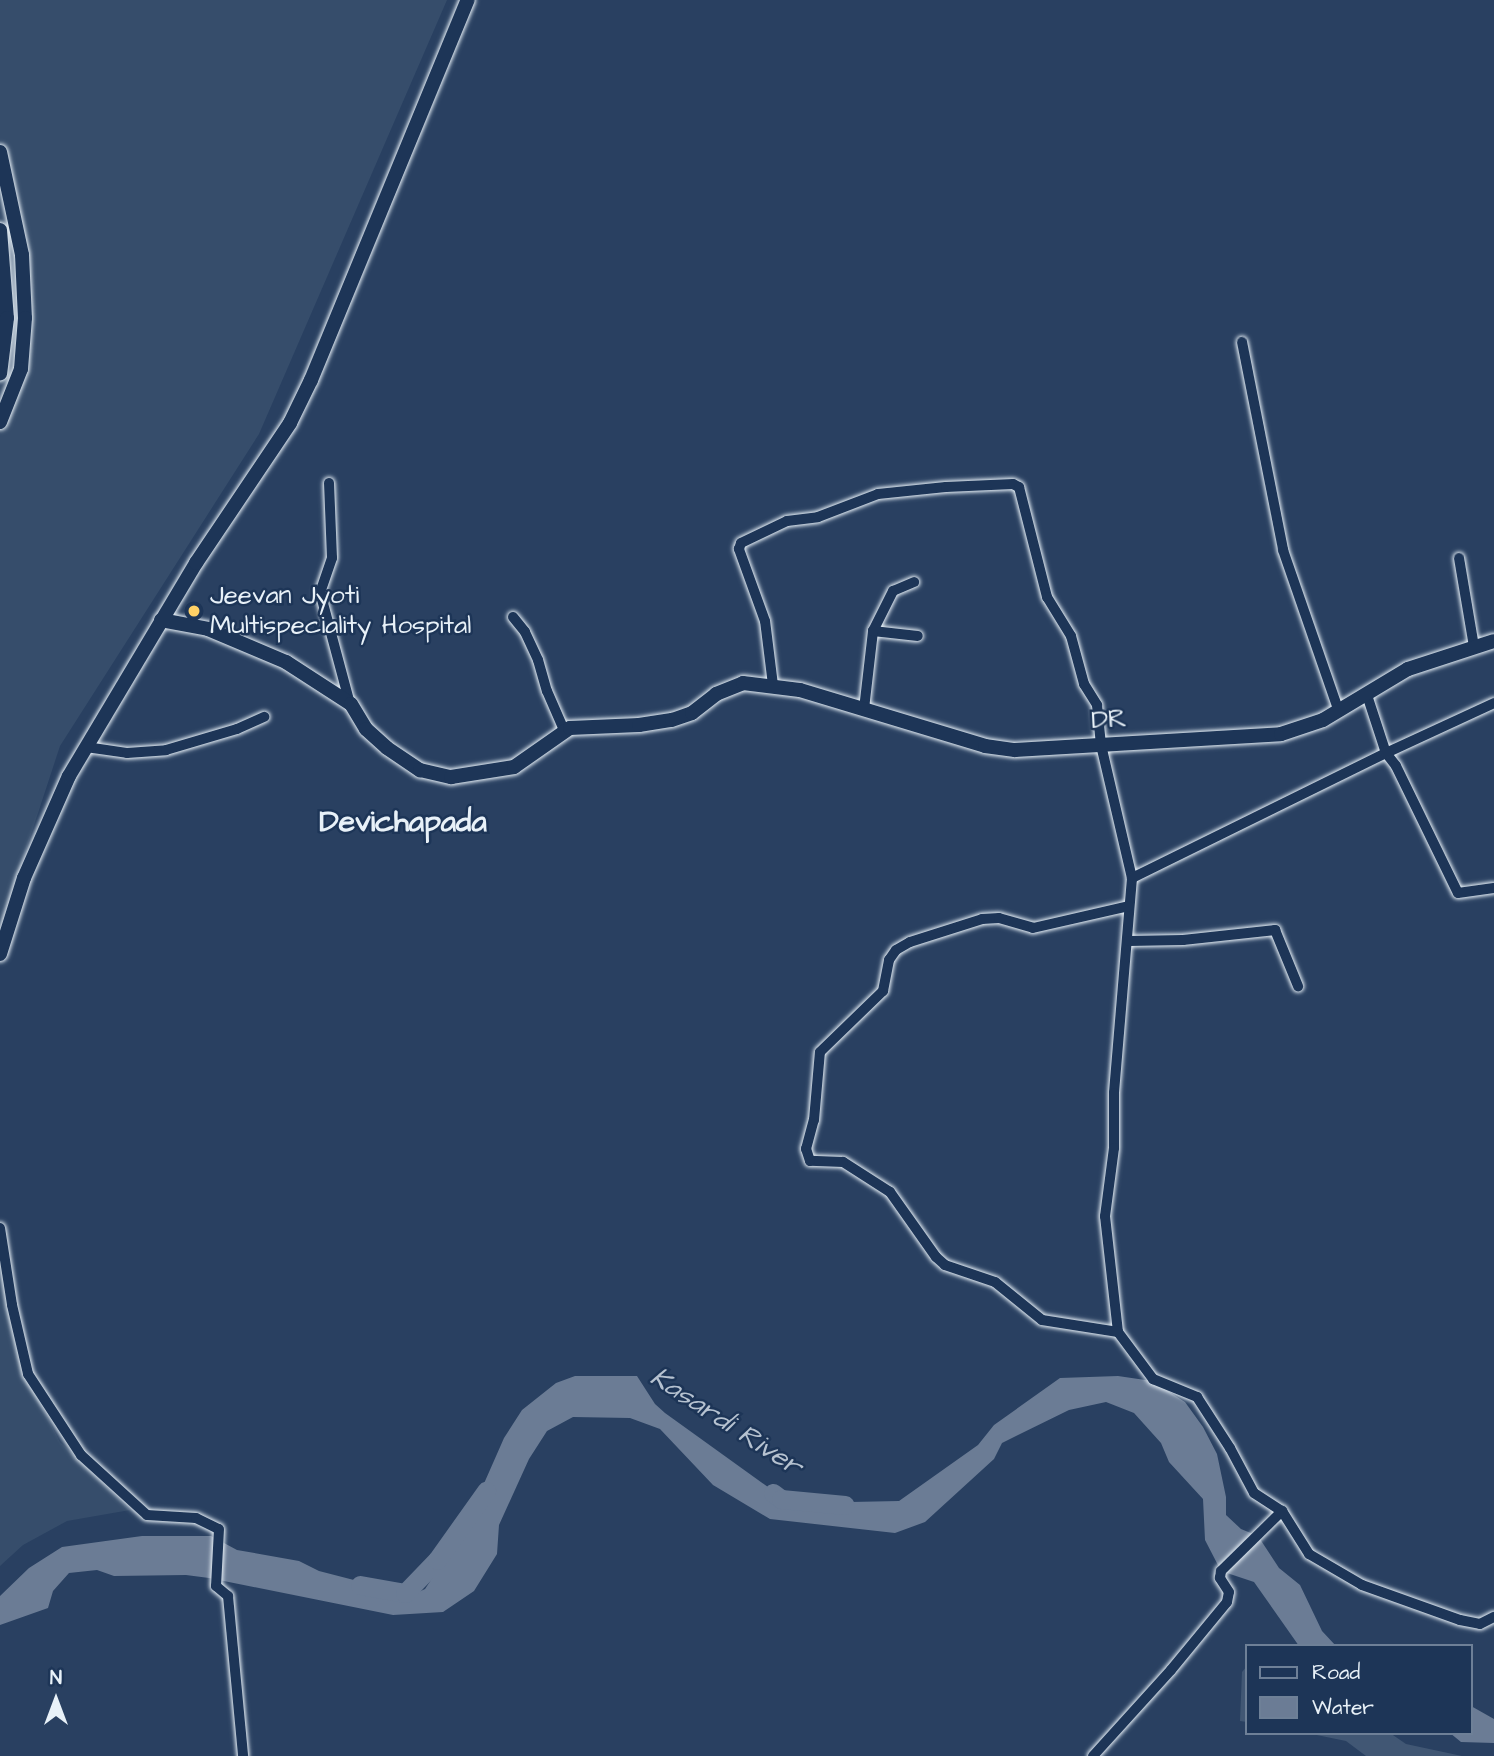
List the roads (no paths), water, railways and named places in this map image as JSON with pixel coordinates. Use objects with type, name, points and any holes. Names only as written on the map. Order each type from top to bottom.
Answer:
[{"type":"main road","points":[[0,954],[24,878],[69,776],[195,562],[290,423],[311,380],[468,0]]},
{"type":"main road","points":[[0,152],[22,255],[25,318],[21,369],[0,422]]},
{"type":"main road","points":[[0,230],[7,318],[0,374]]},
{"type":"main road","points":[[161,620],[208,629],[286,662],[351,704],[366,729],[387,748],[420,770],[451,777],[514,767],[564,730]]},
{"type":"main road","name":"DR","points":[[564,730],[672,720],[692,713],[716,694],[743,683],[774,685],[985,746],[1015,750],[1281,734],[1339,712],[1408,669],[1494,641]]},
{"type":"street","points":[[1242,342],[1283,550],[1339,712]]},
{"type":"street","points":[[329,483],[331,558],[320,592],[351,704]]},
{"type":"street","points":[[774,685],[765,621],[739,549],[741,544],[787,521],[818,517],[873,495],[946,487],[1013,484],[1023,493],[1047,597],[1071,636],[1078,653],[1082,679],[1096,701],[1101,745],[1132,878],[1129,941],[1116,1052],[1114,1148],[1105,1216],[1118,1332],[1153,1379],[1197,1397],[1230,1447],[1254,1493],[1282,1511],[1309,1554],[1362,1585],[1460,1620],[1480,1624],[1494,1617]]},
{"type":"street","points":[[1459,558],[1474,647]]},
{"type":"street","points":[[864,709],[873,631],[893,591],[914,582]]},
{"type":"street","points":[[513,617],[525,632],[538,660],[547,691],[564,730]]},
{"type":"street","points":[[873,631],[918,636]]},
{"type":"street","points":[[1367,695],[1386,752],[1396,766],[1458,893],[1494,888]]},
{"type":"street","points":[[1132,878],[1386,752],[1494,704]]},
{"type":"street","points":[[86,747],[127,753],[166,750],[237,729],[264,716]]},
{"type":"street","points":[[1118,1332],[1042,1320],[995,1282],[945,1265],[936,1258],[890,1192],[843,1162],[810,1161],[806,1149],[814,1120],[820,1052],[883,991],[889,960],[896,950],[910,942],[982,919],[999,918],[1033,928],[1129,906]]},
{"type":"street","points":[[1129,941],[1183,940],[1275,930],[1298,986]]},
{"type":"street","points":[[0,1228],[12,1305],[28,1374],[81,1455],[146,1516],[195,1518],[219,1529],[216,1586],[228,1596],[243,1756]]},
{"type":"street","points":[[1093,1756],[1171,1670],[1227,1602],[1229,1592],[1219,1576],[1221,1572],[1282,1511]]},
{"type":"water","points":[[575,1376],[637,1376],[655,1404],[665,1413],[768,1487],[802,1503],[899,1501],[978,1445],[994,1425],[1060,1378],[1118,1376],[1152,1381],[1185,1402],[1203,1427],[1217,1454],[1226,1497],[1226,1515],[1241,1529],[1258,1536],[1279,1568],[1300,1585],[1322,1631],[1334,1644],[1298,1644],[1254,1582],[1221,1571],[1205,1540],[1203,1499],[1169,1462],[1161,1443],[1134,1413],[1106,1402],[1069,1410],[1002,1443],[994,1459],[925,1522],[895,1533],[770,1519],[713,1485],[660,1429],[630,1418],[573,1417],[547,1431],[529,1459],[499,1525],[497,1554],[474,1591],[443,1612],[393,1615],[209,1578],[186,1575],[114,1576],[97,1570],[69,1573],[53,1591],[48,1608],[0,1625],[0,1596],[29,1568],[62,1547],[142,1536],[211,1536],[237,1550],[299,1561],[319,1571],[381,1587],[406,1598],[425,1589],[439,1568],[471,1513],[504,1438],[522,1410],[556,1383]]},
{"type":"water","points":[[1473,1707],[1494,1719],[1494,1743],[1461,1742],[1452,1735],[1473,1735]]},
{"type":"waterway","name":"Kasardi River","points":[[360,1585],[405,1593],[437,1560],[486,1491]]},
{"type":"waterway","name":"Kasardi River","points":[[773,1493],[781,1499],[845,1505]]},
{"type":"place","name":"Jeevan Jyoti Multispeciality Hospital","points":[[194,611]]},
{"type":"district","name":"Devichapada","points":[[403,822]]}]
